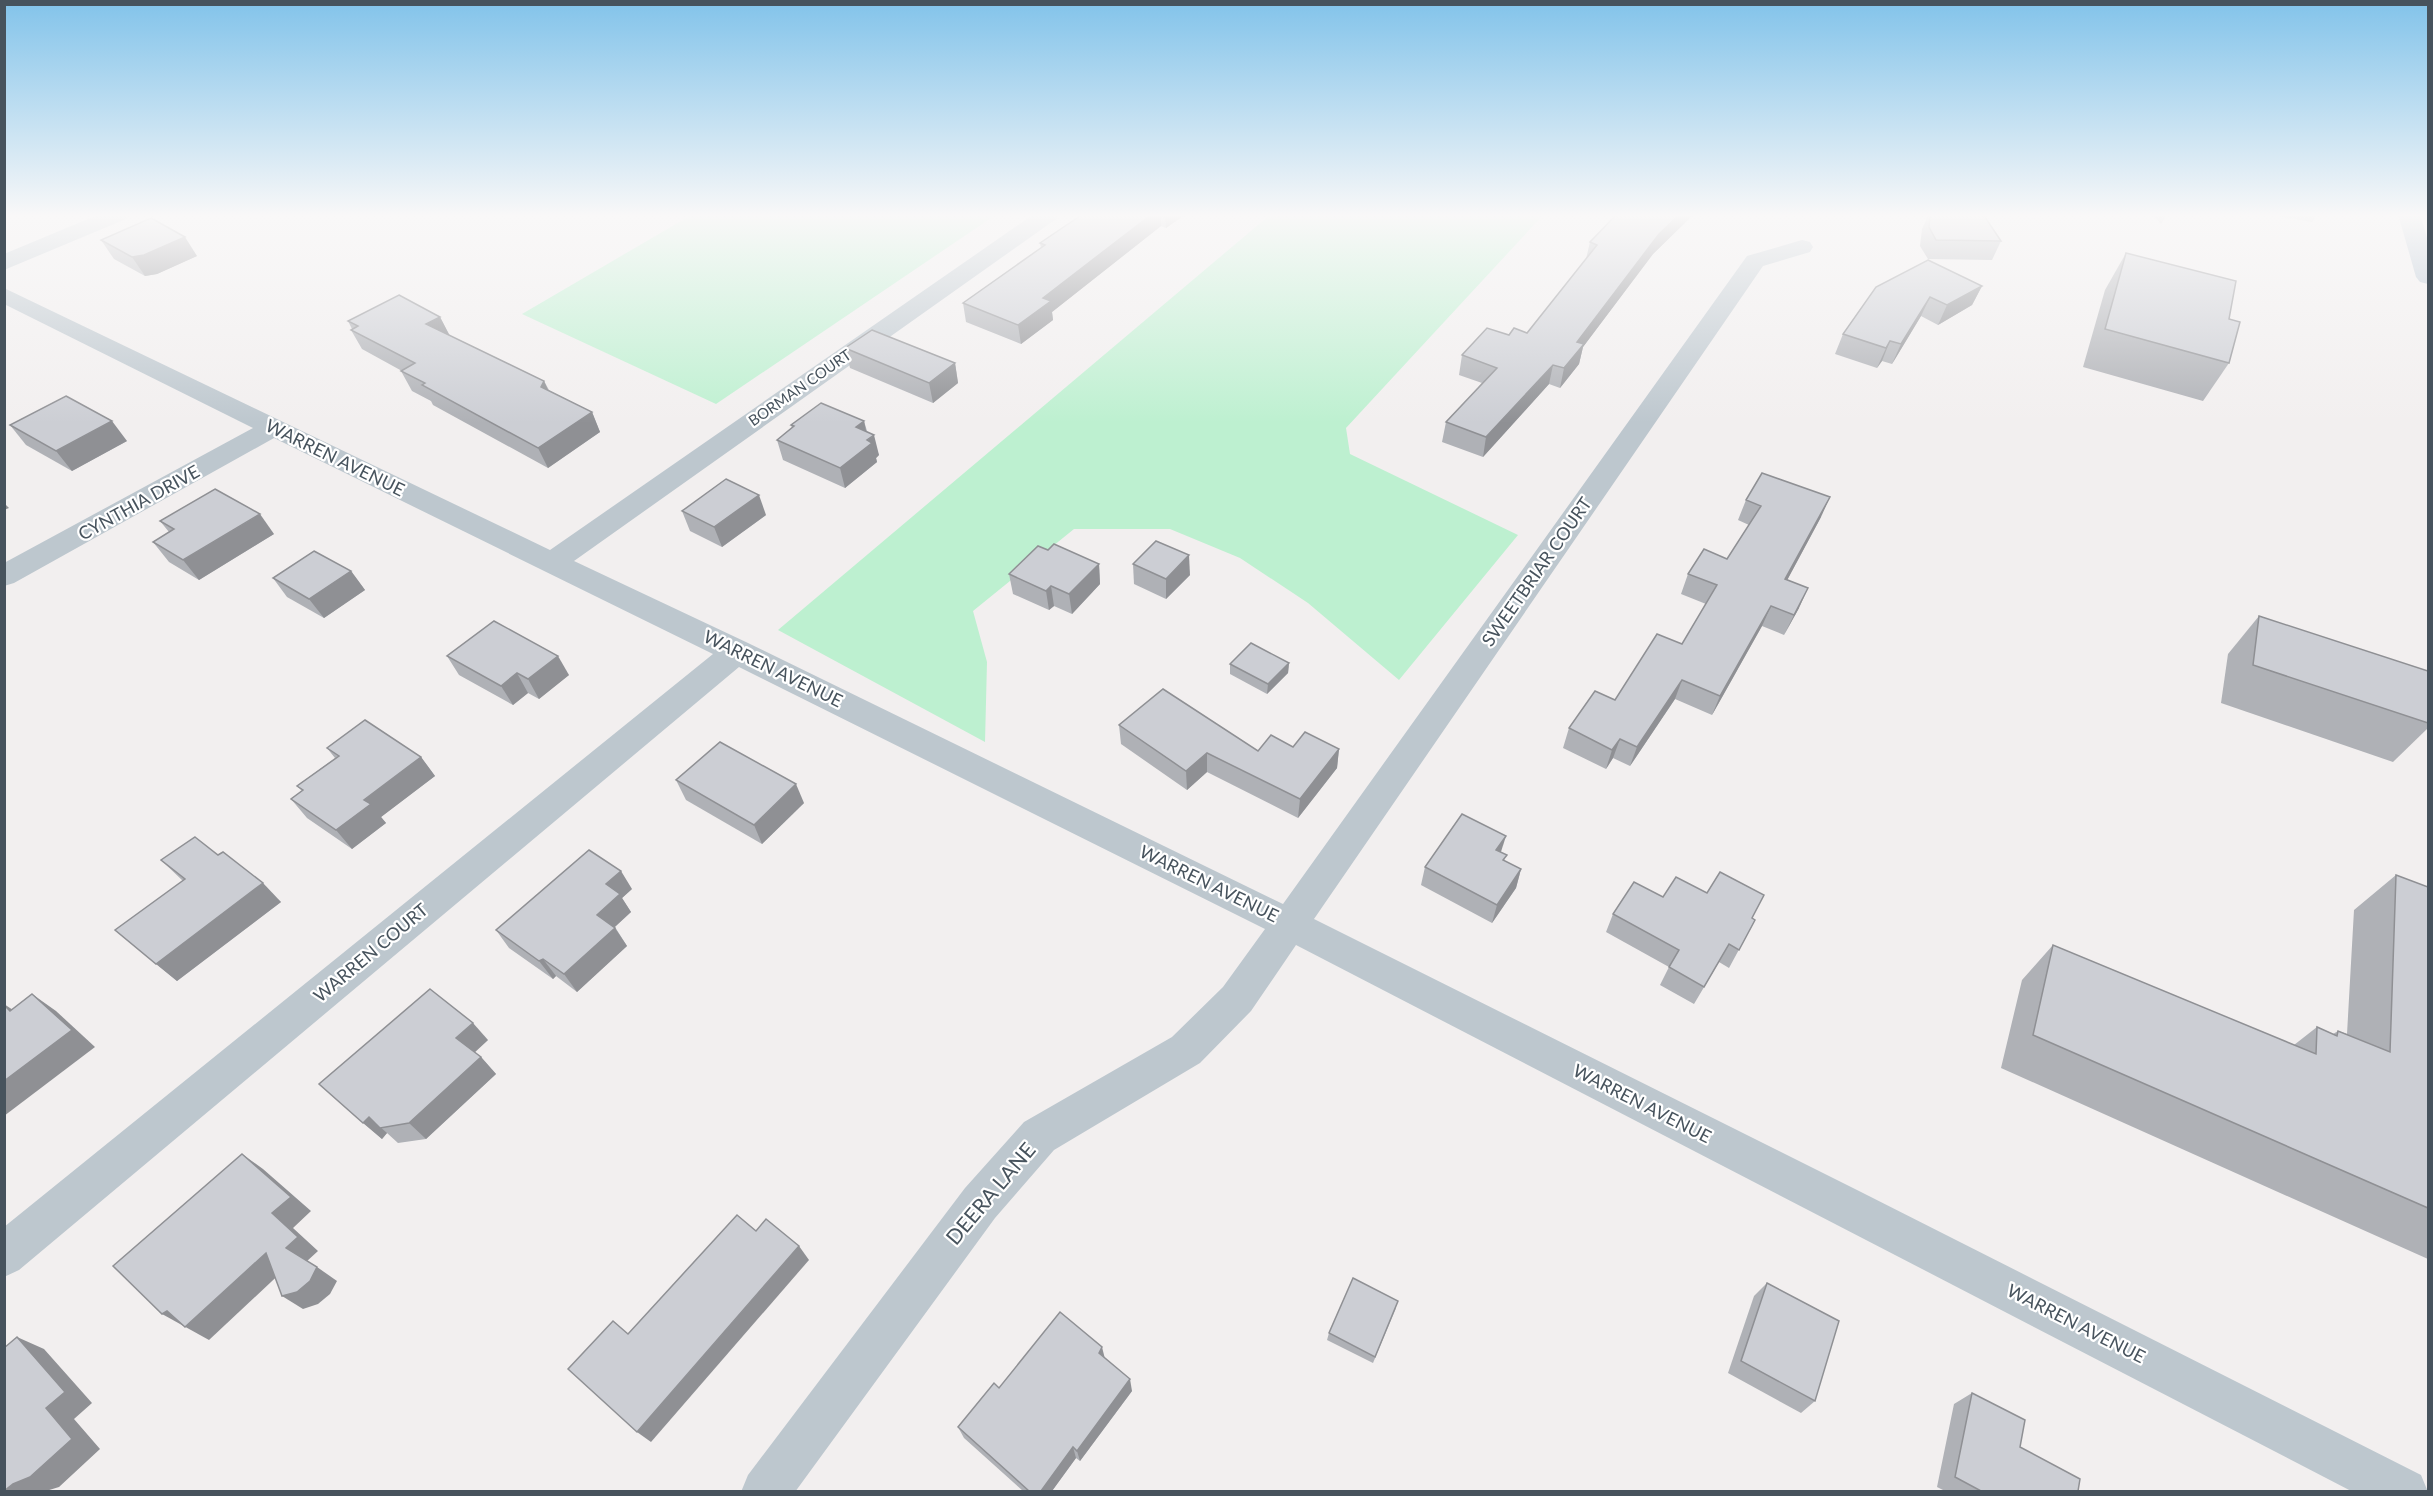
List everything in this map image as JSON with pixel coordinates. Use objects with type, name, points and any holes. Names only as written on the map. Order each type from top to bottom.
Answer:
[{"type":"street","name":"BORMAN COURT","points":[[551,563],[949,284]]},
{"type":"street","name":"SWEETBRIAR COURT","points":[[1290,924],[1739,284]]},
{"type":"street","name":"WARREN AVENUE","points":[[4,295],[273,429],[737,651],[1290,924],[2404,1491]]},
{"type":"street","name":"CYNTHIA DRIVE","points":[[4,576],[273,429]]},
{"type":"street","name":"WARREN COURT","points":[[4,1255],[737,651]]},
{"type":"street","name":"DEERA LANE","points":[[765,1491],[980,1203],[1039,1137],[1186,1050],[1237,999],[1290,924]]},
{"type":"green space","points":[[574,284],[894,284],[716,404],[522,314]]},
{"type":"green space","points":[[1188,284],[1479,284],[1346,428],[1350,454],[1518,535],[1399,680],[1308,603],[1240,558],[1170,529],[1074,529],[973,611],[987,662],[985,742],[778,630]]},
{"type":"building","points":[[990,284],[1061,284],[1043,298],[1051,301],[1018,325],[963,303]]},
{"type":"building","points":[[1566,284],[1621,284],[1577,342],[1584,344],[1564,368],[1553,365],[1486,437],[1446,422],[1497,368],[1462,355],[1487,328],[1509,335],[1514,328],[1527,333]]},
{"type":"building","points":[[1882,284],[1977,284],[1982,286],[1947,305],[1930,297],[1901,344],[1890,341],[1886,348],[1843,334],[1876,287]]},
{"type":"building","points":[[2117,284],[2235,284],[2229,319],[2240,322],[2229,363],[2105,329]]},
{"type":"building","points":[[399,295],[440,317],[426,324],[544,381],[541,387],[592,412],[538,448],[422,385],[425,383],[401,371],[415,363],[351,330],[358,326],[348,321]]},
{"type":"building","points":[[872,330],[955,363],[929,383],[845,348]]},
{"type":"building","points":[[66,396],[112,421],[56,451],[10,425]]},
{"type":"building","points":[[821,403],[864,421],[856,427],[874,435],[867,440],[872,443],[840,468],[777,440],[794,426],[791,425]]},
{"type":"building","points":[[1762,473],[1830,497],[1785,579],[1808,588],[1794,615],[1771,606],[1720,696],[1682,680],[1637,747],[1620,739],[1612,750],[1569,728],[1595,691],[1615,700],[1657,634],[1682,644],[1717,585],[1688,574],[1704,549],[1727,559],[1761,506],[1746,500]]},
{"type":"building","points":[[726,479],[759,495],[714,527],[682,511]]},
{"type":"building","points":[[215,489],[260,514],[183,560],[153,542],[174,529],[160,521]]},
{"type":"building","points":[[1156,541],[1189,555],[1166,579],[1133,564]]},
{"type":"building","points":[[1054,544],[1099,564],[1069,594],[1051,586],[1046,591],[1009,574],[1038,546],[1048,550]]},
{"type":"building","points":[[314,551],[351,571],[309,599],[273,578]]},
{"type":"building","points":[[2259,616],[2428,671],[2428,723],[2253,665]]},
{"type":"building","points":[[494,621],[558,656],[528,679],[517,673],[501,686],[447,656]]},
{"type":"building","points":[[1251,643],[1289,663],[1268,684],[1230,664]]},
{"type":"building","points":[[1163,689],[1258,751],[1271,735],[1293,747],[1305,732],[1339,749],[1300,799],[1207,753],[1186,771],[1119,725]]},
{"type":"building","points":[[365,720],[421,757],[364,800],[371,804],[336,830],[291,799],[303,790],[297,786],[339,756],[327,748]]},
{"type":"building","points":[[720,742],[796,784],[754,825],[676,780]]},
{"type":"building","points":[[1462,814],[1506,836],[1496,850],[1507,855],[1503,860],[1521,869],[1497,905],[1425,867]]},
{"type":"building","points":[[195,837],[218,855],[223,852],[263,883],[156,964],[115,930],[185,879],[161,860]]},
{"type":"building","points":[[589,850],[621,871],[606,884],[620,894],[597,915],[615,928],[564,974],[543,959],[539,961],[496,930]]},
{"type":"building","points":[[1720,872],[1764,895],[1752,918],[1755,920],[1739,950],[1729,944],[1704,987],[1669,967],[1679,950],[1613,914],[1634,882],[1663,897],[1676,877],[1707,893]]},
{"type":"building","points":[[2396,875],[2428,887],[2428,1208],[2033,1035],[2053,945],[2316,1054],[2317,1027],[2337,1036],[2338,1031],[2390,1052]]},
{"type":"building","points":[[430,989],[473,1023],[456,1038],[481,1057],[409,1123],[380,1128],[369,1117],[363,1123],[319,1084]]},
{"type":"building","points":[[32,994],[72,1030],[4,1081],[4,1005],[10,1011]]},
{"type":"building","points":[[242,1154],[291,1197],[272,1213],[298,1237],[286,1248],[317,1267],[310,1281],[297,1292],[282,1296],[266,1253],[185,1327],[167,1311],[162,1314],[113,1266]]},
{"type":"building","points":[[737,1215],[756,1231],[766,1219],[799,1246],[637,1432],[568,1369],[613,1321],[628,1334]]},
{"type":"building","points":[[1353,1278],[1398,1301],[1375,1357],[1329,1333]]},
{"type":"building","points":[[1767,1283],[1839,1321],[1815,1401],[1741,1361]]},
{"type":"building","points":[[1060,1312],[1102,1347],[1099,1353],[1130,1379],[1077,1451],[1073,1447],[1041,1491],[1029,1491],[958,1427],[994,1383],[999,1388]]},
{"type":"building","points":[[17,1337],[65,1392],[46,1408],[72,1439],[30,1477],[13,1484],[4,1491],[4,1348]]},
{"type":"building","points":[[1972,1393],[2025,1420],[2020,1447],[2080,1479],[2078,1491],[1981,1491],[1955,1477]]}]
